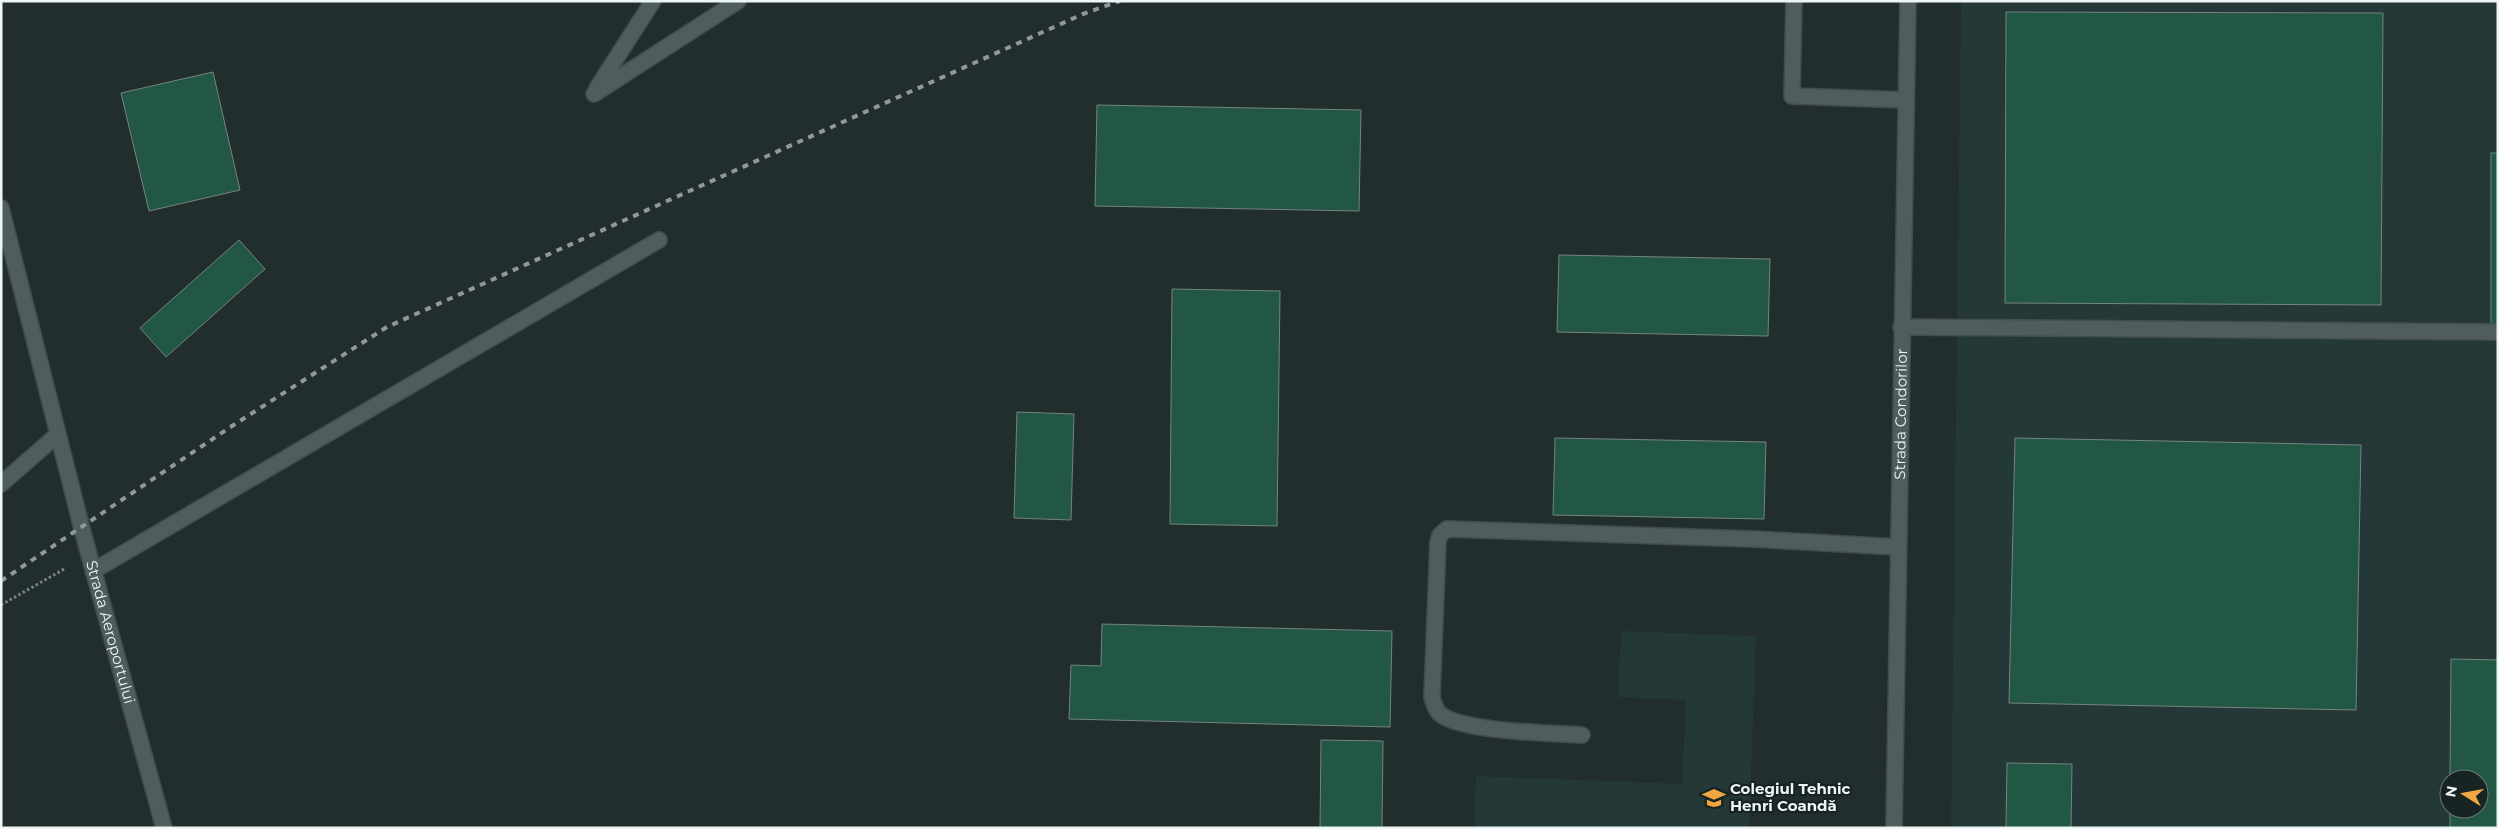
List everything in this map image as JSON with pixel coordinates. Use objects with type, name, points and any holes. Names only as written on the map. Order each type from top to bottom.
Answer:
[{"type":"street","points":[[653,1],[594,94],[738,1]]},
{"type":"street","points":[[1794,1],[1792,96],[1906,100]]},
{"type":"street","name":"Strada Condorilor","points":[[1894,828],[1908,1]]},
{"type":"street","name":"Strada Aeroportului","points":[[1,208],[57,435],[164,828]]},
{"type":"street","points":[[93,571],[659,240]]},
{"type":"street","points":[[1901,326],[2498,332]]},
{"type":"street","points":[[1,484],[57,435]]},
{"type":"street","points":[[1582,735],[1475,726],[1454,721],[1440,714],[1435,708],[1432,697],[1435,570],[1440,535],[1447,529],[1753,539],[1898,547]]},
{"type":"path","points":[[1,605],[89,555]]},
{"type":"shaded area","points":[[1961,1],[2498,1],[2498,828],[1951,828]]},
{"type":"shaded area","points":[[1621,631],[1756,636],[1749,828],[1474,828],[1476,776],[1682,784],[1686,700],[1618,697]]},
{"type":"building","points":[[2006,12],[2383,13],[2381,305],[2005,303]]},
{"type":"building","points":[[213,72],[240,190],[149,211],[121,93]]},
{"type":"building","points":[[1097,105],[1361,110],[1359,211],[1095,206]]},
{"type":"building","points":[[2491,153],[2498,153],[2498,324],[2491,324]]},
{"type":"building","points":[[239,240],[265,269],[166,357],[140,328]]},
{"type":"building","points":[[1559,255],[1770,259],[1768,336],[1557,332]]},
{"type":"building","points":[[1172,289],[1280,291],[1277,526],[1170,524]]},
{"type":"building","points":[[1017,412],[1074,414],[1071,520],[1014,518]]},
{"type":"building","points":[[1555,438],[1766,442],[1764,519],[1553,515]]},
{"type":"building","points":[[2015,438],[2361,445],[2356,710],[2009,703]]},
{"type":"building","points":[[1102,624],[1392,631],[1390,727],[1069,719],[1071,665],[1101,666]]},
{"type":"building","points":[[2451,659],[2498,660],[2498,828],[2450,828],[2450,819],[2489,819],[2489,769],[2450,769]]},
{"type":"building","points":[[1321,740],[1383,741],[1382,828],[1320,828]]},
{"type":"building","points":[[2007,763],[2072,764],[2071,828],[2006,828]]},
{"type":"railway","points":[[1,581],[232,426],[387,327],[1083,14],[1120,1]]},
{"type":"place","name":"Colegiul Tehnic Henri Coandă","points":[[1714,798]]}]
